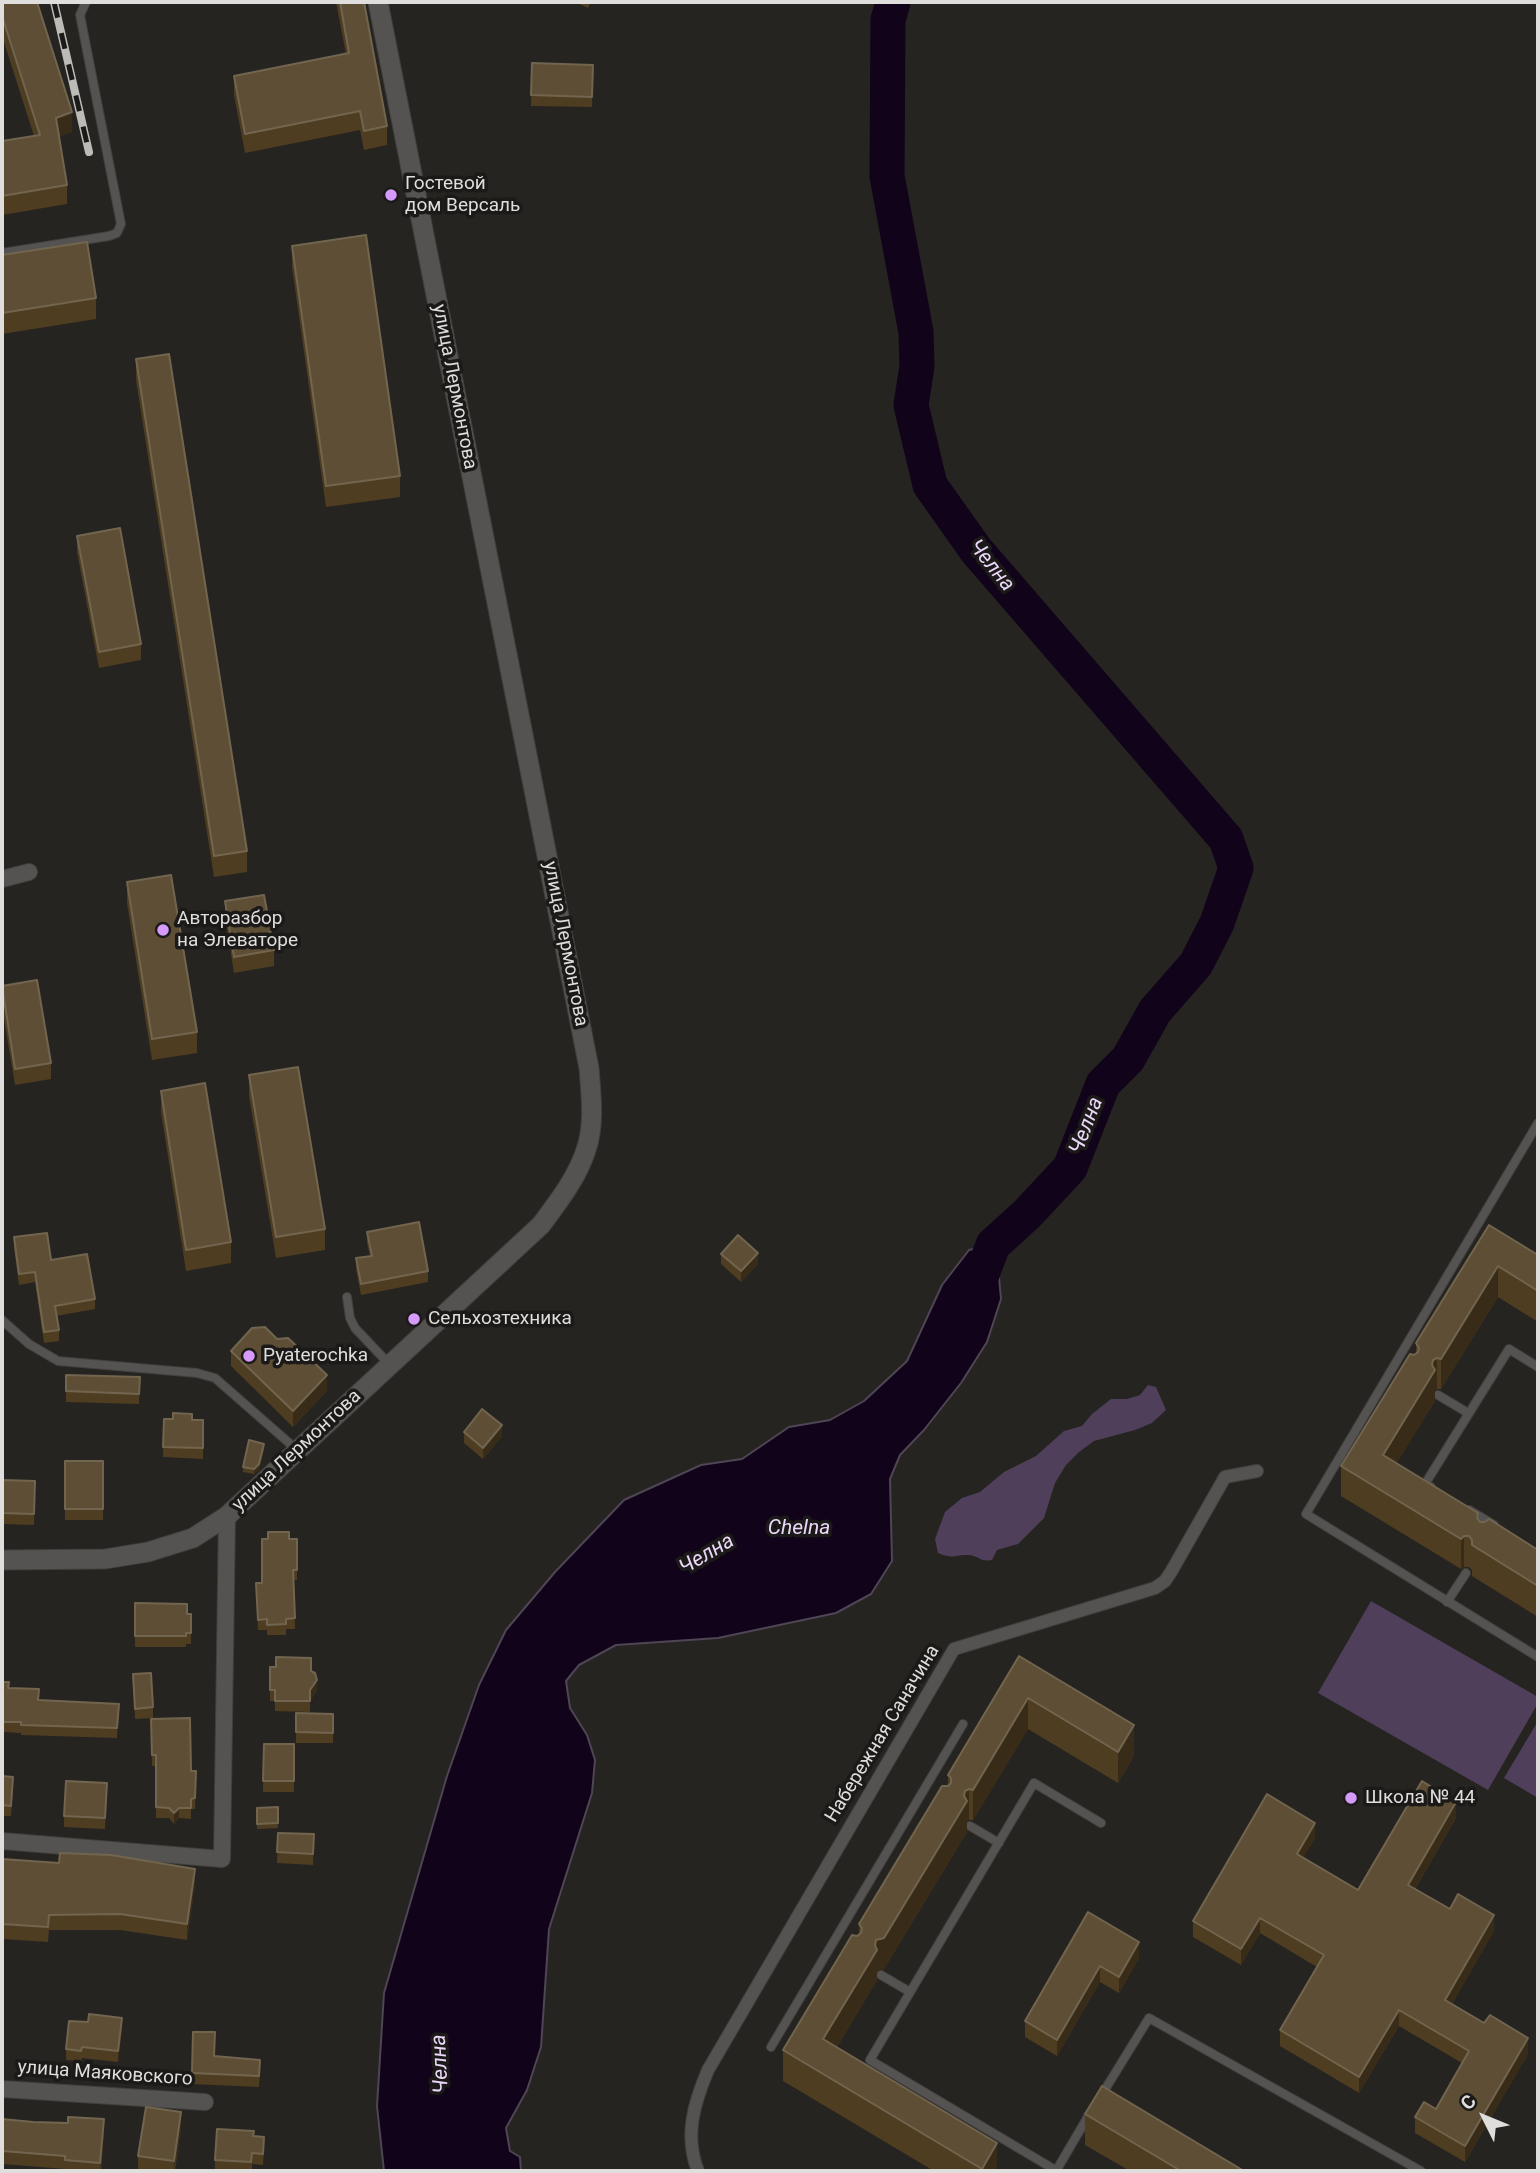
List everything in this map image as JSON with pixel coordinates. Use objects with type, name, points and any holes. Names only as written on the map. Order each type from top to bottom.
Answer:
[{"type":"street","name":"улица Лермонтова","points":[[2,1560],[105,1559],[148,1552],[193,1538],[227,1516],[541,1225],[569,1186],[587,1149],[592,1114],[589,1068],[378,2]]},
{"type":"street","points":[[2,879],[29,872]]},
{"type":"street","name":"Набережная Саначина","points":[[698,2171],[691,2132],[695,2101],[708,2070],[954,1649],[1155,1588],[1165,1581],[1171,1572],[1225,1477],[1257,1471]]},
{"type":"street","points":[[2,1841],[222,1859],[227,1516]]},
{"type":"street","name":"улица Маяковского","points":[[2,2089],[205,2102]]},
{"type":"lane","points":[[2,253],[108,236],[117,233],[121,224],[80,15],[86,2]]},
{"type":"lane","points":[[1538,1123],[1306,1514],[1538,1657]]},
{"type":"lane","points":[[347,1297],[350,1318],[355,1328],[390,1365]]},
{"type":"lane","points":[[2,1320],[29,1344],[58,1361],[197,1373],[215,1378],[298,1450]]},
{"type":"lane","points":[[1435,1490],[1425,1484],[1509,1349],[1538,1367]]},
{"type":"lane","points":[[1393,1367],[1403,1373]]},
{"type":"lane","points":[[1438,1395],[1468,1413]]},
{"type":"lane","points":[[1466,1508],[1507,1533]]},
{"type":"lane","points":[[1490,1537],[1497,1527]]},
{"type":"lane","points":[[1447,1602],[1466,1573]]},
{"type":"lane","points":[[771,2046],[835,1948],[963,1724]]},
{"type":"lane","points":[[1101,1823],[1034,1783],[870,2060],[1056,2171],[1149,2018],[1420,2171]]},
{"type":"lane","points":[[920,1796],[929,1801]]},
{"type":"lane","points":[[970,1826],[999,1843]]},
{"type":"lane","points":[[881,1975],[910,1992]]},
{"type":"shaded area","points":[[1148,1385],[1156,1387],[1166,1410],[1152,1423],[1094,1441],[1079,1452],[1066,1465],[1055,1483],[1044,1518],[1018,1544],[997,1550],[992,1560],[938,1553],[935,1539],[945,1512],[962,1498],[980,1492],[1004,1472],[1036,1456],[1064,1431],[1082,1426],[1111,1399],[1127,1399],[1140,1395]]},
{"type":"shaded area","points":[[1371,1601],[1538,1697],[1538,1703],[1488,1790],[1318,1693]]},
{"type":"shaded area","points":[[1538,1721],[1538,1798],[1504,1778]]},
{"type":"water","name":"Chelna","points":[[993,1245],[1001,1299],[987,1342],[961,1383],[924,1430],[900,1455],[890,1479],[892,1561],[871,1594],[836,1613],[718,1638],[616,1645],[579,1665],[566,1681],[570,1708],[587,1735],[595,1760],[592,1793],[549,1929],[541,2047],[527,2090],[506,2128],[510,2151],[520,2157],[521,2171],[384,2171],[377,2106],[384,1993],[447,1776],[479,1685],[506,1630],[555,1572],[624,1500],[701,1465],[742,1459],[789,1427],[830,1420],[864,1401],[907,1361],[942,1285],[969,1250]]},
{"type":"building","points":[[2,2],[37,2],[72,112],[56,118],[67,185],[2,196],[2,141],[40,135],[2,16]]},
{"type":"building","points":[[340,2],[364,2],[387,126],[364,131],[360,111],[245,134],[234,76],[349,53]]},
{"type":"building","points":[[532,63],[593,65],[592,97],[531,95]]},
{"type":"building","points":[[366,235],[400,476],[326,486],[292,246]]},
{"type":"building","points":[[87,242],[96,298],[2,313],[2,255]]},
{"type":"building","points":[[169,354],[247,851],[214,856],[136,359]]},
{"type":"building","points":[[120,528],[141,644],[99,652],[77,536]]},
{"type":"building","points":[[171,875],[197,1032],[152,1039],[127,882]]},
{"type":"building","points":[[264,895],[274,950],[234,957],[225,901]]},
{"type":"building","points":[[37,980],[51,1063],[15,1069],[2,986]]},
{"type":"building","points":[[298,1067],[325,1229],[276,1237],[249,1075]]},
{"type":"building","points":[[205,1083],[231,1242],[186,1250],[161,1091]]},
{"type":"building","points":[[419,1222],[428,1271],[361,1284],[356,1258],[372,1256],[367,1232]]},
{"type":"building","points":[[1489,1225],[1538,1255],[1538,1291],[1498,1266],[1441,1359],[1433,1360],[1435,1370],[1383,1455],[1478,1513],[1480,1522],[1489,1519],[1538,1550],[1538,1586],[1472,1545],[1469,1536],[1461,1539],[1341,1466],[1410,1354],[1418,1352],[1416,1343]]},
{"type":"building","points":[[47,1233],[51,1260],[87,1254],[95,1299],[55,1306],[59,1330],[44,1332],[35,1272],[19,1274],[14,1237]]},
{"type":"building","points":[[738,1235],[758,1253],[741,1271],[721,1254]]},
{"type":"building","points":[[265,1327],[277,1339],[288,1338],[327,1375],[293,1411],[231,1351],[252,1328]]},
{"type":"building","points":[[66,1375],[140,1377],[139,1394],[66,1391]]},
{"type":"building","points":[[482,1409],[502,1425],[483,1448],[464,1432]]},
{"type":"building","points":[[173,1413],[192,1414],[192,1420],[203,1420],[203,1448],[163,1447],[164,1419],[173,1419]]},
{"type":"building","points":[[249,1440],[264,1444],[259,1464],[254,1469],[243,1467]]},
{"type":"building","points":[[65,1461],[103,1461],[103,1509],[65,1509]]},
{"type":"building","points":[[2,1480],[35,1481],[34,1514],[2,1513]]},
{"type":"building","points":[[268,1532],[289,1532],[289,1539],[297,1539],[297,1570],[293,1570],[295,1618],[286,1619],[286,1624],[267,1625],[267,1619],[258,1620],[256,1583],[262,1583],[262,1539],[268,1539]]},
{"type":"building","points":[[135,1603],[187,1604],[187,1614],[191,1614],[191,1633],[186,1633],[186,1636],[135,1636]]},
{"type":"building","points":[[1019,1656],[1134,1725],[1118,1752],[1028,1698],[973,1790],[965,1791],[967,1801],[884,1938],[876,1940],[877,1950],[823,2039],[997,2143],[982,2169],[783,2050],[852,1935],[861,1933],[859,1924],[942,1786],[951,1783],[948,1775]]},
{"type":"building","points":[[276,1657],[311,1658],[311,1671],[315,1673],[317,1680],[310,1690],[310,1701],[275,1701],[275,1690],[270,1690],[270,1667],[276,1667]]},
{"type":"building","points":[[151,1673],[153,1707],[135,1709],[133,1674]]},
{"type":"building","points":[[2,1682],[9,1682],[8,1688],[39,1689],[38,1700],[119,1704],[117,1728],[2,1722]]},
{"type":"building","points":[[296,1713],[333,1714],[333,1733],[296,1732]]},
{"type":"building","points":[[190,1718],[191,1771],[196,1771],[195,1798],[191,1799],[191,1808],[179,1808],[174,1813],[169,1808],[156,1807],[156,1755],[152,1755],[151,1719]]},
{"type":"building","points":[[264,1744],[294,1744],[294,1781],[263,1781]]},
{"type":"building","points":[[2,1776],[13,1777],[11,1806],[2,1805]]},
{"type":"building","points":[[66,1781],[107,1783],[105,1818],[64,1816]]},
{"type":"building","points":[[1422,1781],[1456,1802],[1408,1885],[1450,1909],[1458,1894],[1494,1915],[1445,2000],[1484,2023],[1490,2015],[1528,2038],[1465,2146],[1415,2117],[1424,2102],[1436,2109],[1469,2051],[1399,2010],[1359,2077],[1280,2030],[1324,1955],[1260,1918],[1241,1949],[1193,1921],[1267,1794],[1315,1823],[1297,1854],[1358,1890]]},
{"type":"building","points":[[278,1807],[278,1823],[257,1824],[257,1808]]},
{"type":"building","points":[[278,1833],[314,1834],[313,1854],[277,1852]]},
{"type":"building","points":[[60,1853],[111,1855],[195,1869],[187,1924],[120,1914],[49,1915],[48,1927],[2,1924],[2,1859],[59,1863]]},
{"type":"building","points":[[1088,1912],[1139,1942],[1119,1977],[1100,1966],[1057,2040],[1025,2021]]},
{"type":"building","points":[[89,2014],[122,2018],[118,2051],[82,2047],[81,2051],[66,2049],[69,2021],[88,2022]]},
{"type":"building","points":[[193,2032],[215,2032],[214,2056],[260,2060],[259,2076],[192,2073]]},
{"type":"building","points":[[1102,2086],[1244,2171],[1181,2171],[1085,2114]]},
{"type":"building","points":[[146,2107],[181,2112],[174,2161],[138,2156]]},
{"type":"building","points":[[68,2117],[104,2119],[100,2163],[65,2160],[65,2156],[2,2153],[2,2119],[68,2123]]},
{"type":"building","points":[[217,2129],[254,2131],[253,2136],[264,2137],[263,2154],[252,2153],[251,2162],[215,2160]]},
{"type":"waterway","name":"Челна","points":[[893,2],[888,20],[887,176],[916,332],[917,366],[911,405],[930,485],[976,550],[1226,839],[1236,868],[1217,923],[1196,964],[1155,1011],[1128,1059],[1103,1084],[1070,1168],[1027,1214],[993,1245],[977,1288]]},
{"type":"railway","points":[[54,2],[89,152]]},
{"type":"place","name":"Гостевой дом Версаль","points":[[391,195]]},
{"type":"place","name":"Авторазбор на Элеваторе","points":[[163,930]]},
{"type":"place","name":"Сельхозтехника","points":[[414,1319]]},
{"type":"place","name":"Pyaterochka","points":[[249,1356]]},
{"type":"place","name":"Школа № 44","points":[[1351,1798]]}]
